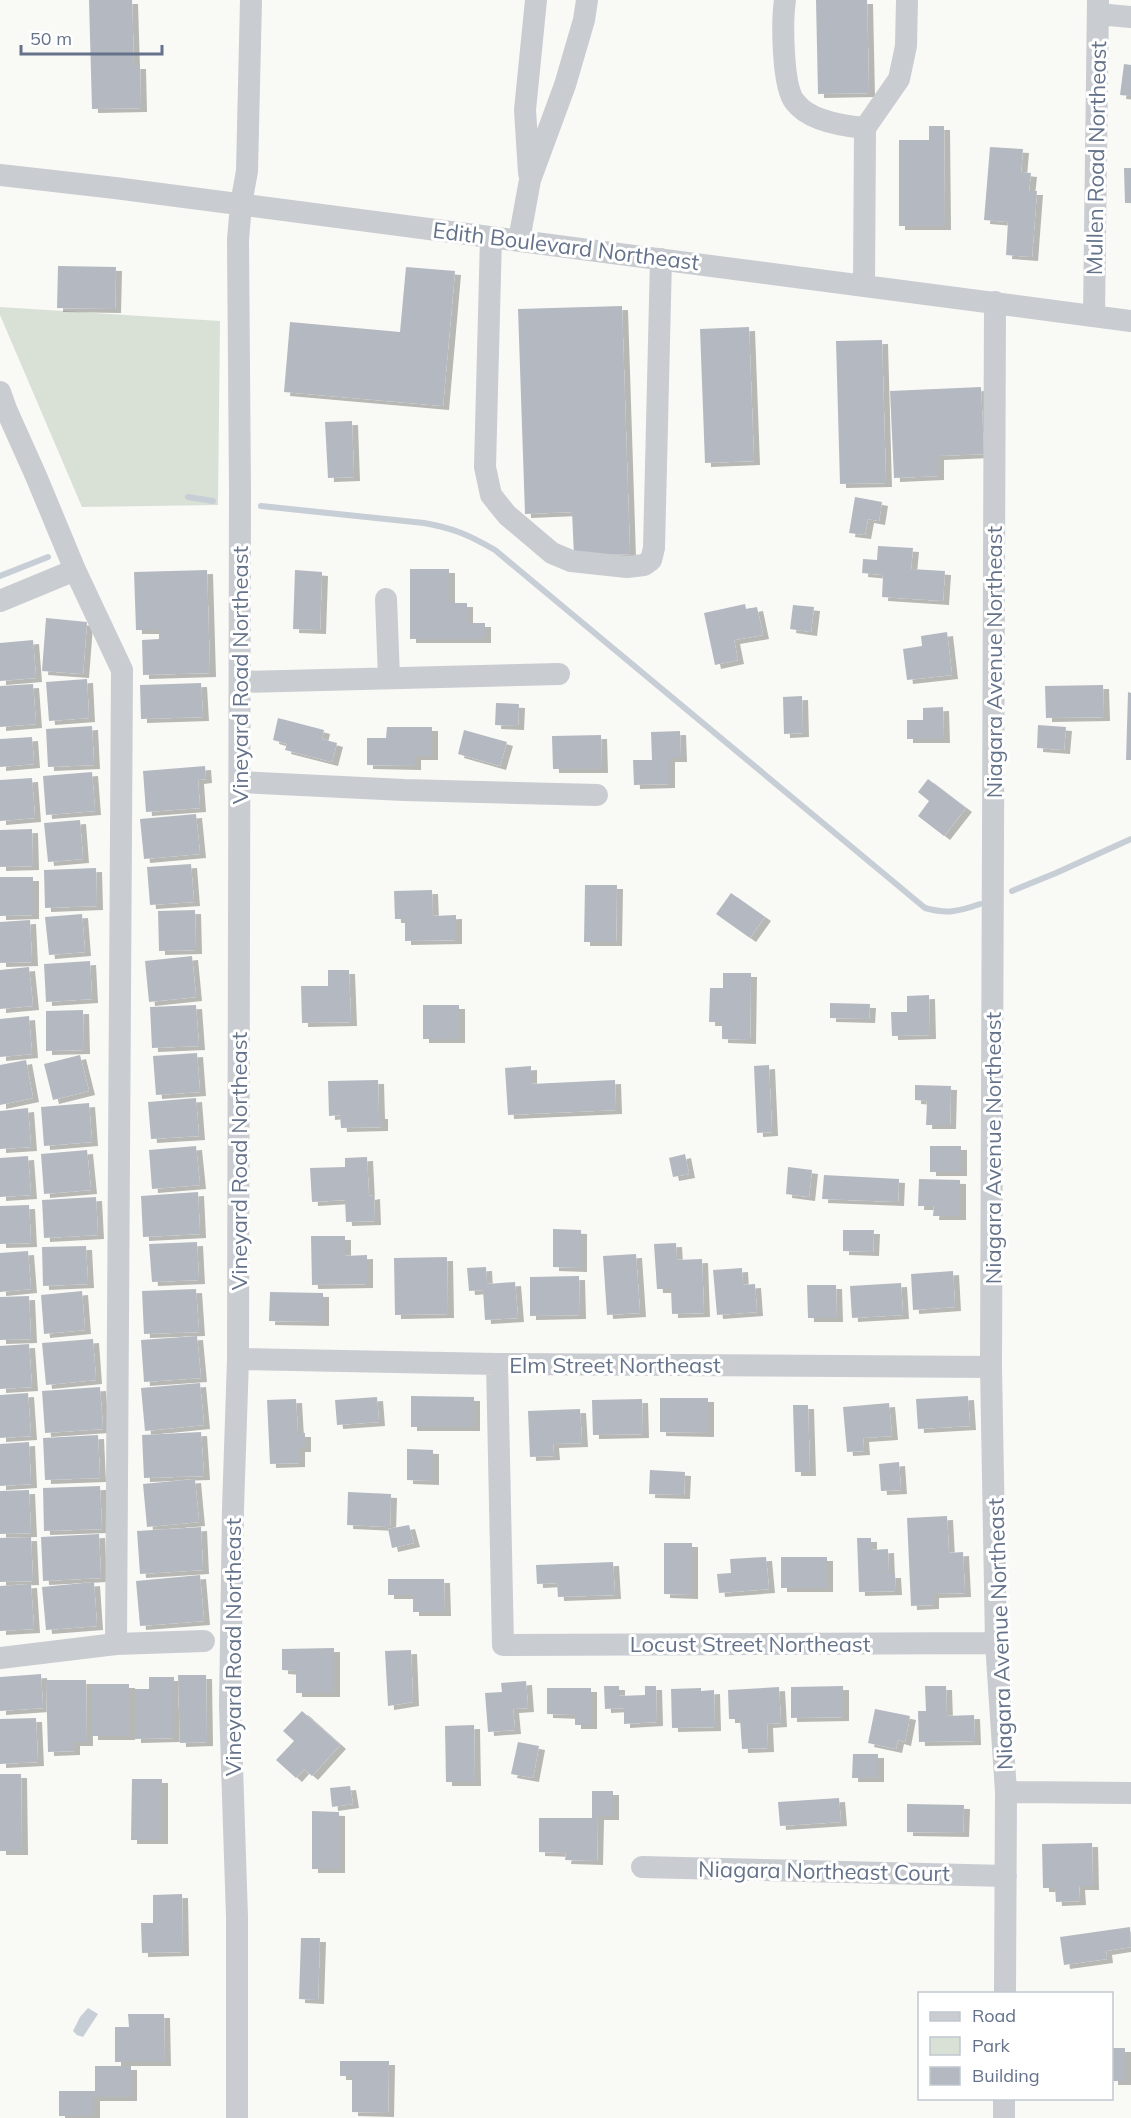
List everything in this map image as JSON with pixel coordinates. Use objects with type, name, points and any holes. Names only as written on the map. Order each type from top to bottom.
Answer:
[{"type":"street","name":"Vineyard Road Northeast","points":[[237,2118],[237,1917],[230,1706],[238,1359],[240,682],[238,240],[247,171],[251,0]]},
{"type":"street","points":[[530,180],[525,110],[536,0]]},
{"type":"street","points":[[519,240],[530,180],[565,85],[585,20],[587,0]]},
{"type":"street","points":[[785,0],[783,19],[787,77],[794,102],[810,114],[844,126],[865,128]]},
{"type":"street","points":[[864,286],[865,128],[899,79],[906,45],[907,0]]},
{"type":"street","points":[[1098,7],[1131,17]]},
{"type":"street","name":"Mullen Road Northeast","points":[[1094,316],[1098,7]]},
{"type":"street","name":"Edith Boulevard Northeast","points":[[0,175],[241,204],[1131,321]]},
{"type":"street","points":[[491,237],[485,467],[491,495],[507,515],[552,553],[571,561],[627,567],[644,565],[651,560],[654,548],[661,259]]},
{"type":"street","name":"Niagara Avenue Northeast","points":[[995,302],[992,1366],[996,1643],[1006,1792],[1005,1992]]},
{"type":"street","points":[[0,392],[75,570],[122,670],[116,1644]]},
{"type":"street","points":[[0,601],[75,570]]},
{"type":"street","points":[[386,599],[389,678]]},
{"type":"street","points":[[240,682],[559,674]]},
{"type":"street","points":[[240,782],[405,790],[597,795]]},
{"type":"street","name":"Elm Street Northeast","points":[[238,1359],[497,1364],[992,1366]]},
{"type":"street","name":"Locust Street Northeast","points":[[497,1364],[503,1645],[996,1643]]},
{"type":"street","points":[[0,1658],[116,1644],[204,1641]]},
{"type":"street","points":[[1006,1792],[1131,1793]]},
{"type":"street","name":"Niagara Northeast Court","points":[[642,1867],[1006,1876]]},
{"type":"street","points":[[1004,2100],[1004,2118]]},
{"type":"green space","points":[[0,307],[220,321],[218,505],[82,507],[0,315]]},
{"type":"shaded area","points":[[88,2008],[98,2014],[83,2037],[73,2031]]},
{"type":"building","points":[[89,0],[132,0],[134,65],[140,65],[141,108],[92,109]]},
{"type":"building","points":[[816,0],[867,0],[869,93],[818,94]]},
{"type":"building","points":[[1124,64],[1131,65],[1131,96],[1120,95]]},
{"type":"building","points":[[929,126],[944,126],[945,226],[899,226],[899,140],[929,140]]},
{"type":"building","points":[[990,147],[1023,149],[1021,172],[1031,173],[1029,191],[1037,191],[1032,257],[1006,255],[1008,222],[984,220]]},
{"type":"building","points":[[1124,168],[1131,168],[1131,203],[1125,203]]},
{"type":"building","points":[[58,266],[116,267],[115,309],[57,308]]},
{"type":"building","points":[[406,267],[455,271],[443,406],[284,392],[290,322],[400,332]]},
{"type":"building","points":[[622,306],[630,554],[574,556],[572,512],[525,514],[518,309]]},
{"type":"building","points":[[749,327],[754,461],[705,463],[700,329]]},
{"type":"building","points":[[882,340],[886,483],[840,484],[836,341]]},
{"type":"building","points":[[981,387],[984,454],[938,456],[938,476],[894,478],[890,391]]},
{"type":"building","points":[[352,421],[354,477],[328,478],[325,422]]},
{"type":"building","points":[[855,497],[882,502],[879,521],[868,519],[865,535],[849,533]]},
{"type":"building","points":[[878,546],[913,548],[911,569],[945,571],[943,601],[882,597],[883,575],[862,573],[863,559],[877,560]]},
{"type":"building","points":[[410,569],[449,569],[449,603],[467,603],[467,623],[485,623],[485,639],[410,639]]},
{"type":"building","points":[[207,570],[210,673],[143,675],[142,640],[159,639],[159,630],[136,630],[134,572]]},
{"type":"building","points":[[295,570],[322,572],[320,630],[293,629]]},
{"type":"building","points":[[745,604],[746,609],[757,607],[763,635],[734,640],[738,660],[715,665],[704,613]]},
{"type":"building","points":[[793,605],[814,607],[811,632],[790,629]]},
{"type":"building","points":[[46,618],[87,622],[83,674],[42,671]]},
{"type":"building","points":[[947,632],[952,675],[907,680],[903,649],[922,646],[921,636]]},
{"type":"building","points":[[33,640],[36,678],[0,681],[0,643]]},
{"type":"building","points":[[87,679],[89,718],[49,721],[46,682]]},
{"type":"building","points":[[201,683],[203,717],[141,719],[140,685]]},
{"type":"building","points":[[33,684],[36,724],[0,727],[0,686]]},
{"type":"building","points":[[1103,685],[1104,717],[1046,718],[1045,686]]},
{"type":"building","points":[[1128,692],[1131,693],[1131,760],[1126,760]]},
{"type":"building","points":[[802,696],[803,733],[784,734],[783,697]]},
{"type":"building","points":[[496,703],[519,704],[518,726],[495,725]]},
{"type":"building","points":[[943,707],[944,739],[907,739],[907,720],[923,720],[923,708]]},
{"type":"building","points":[[278,718],[324,730],[322,739],[337,743],[332,762],[285,750],[287,744],[273,740]]},
{"type":"building","points":[[1038,725],[1066,727],[1064,750],[1037,748]]},
{"type":"building","points":[[92,726],[94,765],[48,767],[46,729]]},
{"type":"building","points":[[387,727],[432,727],[432,756],[415,756],[415,766],[367,765],[367,738],[386,738]]},
{"type":"building","points":[[464,730],[507,742],[500,766],[458,754]]},
{"type":"building","points":[[680,731],[681,758],[669,758],[669,784],[634,785],[633,760],[652,760],[651,732]]},
{"type":"building","points":[[601,735],[602,769],[553,769],[552,736]]},
{"type":"building","points":[[32,737],[34,764],[0,767],[0,739]]},
{"type":"building","points":[[205,766],[206,779],[198,780],[200,808],[146,812],[143,771]]},
{"type":"building","points":[[92,772],[95,811],[46,815],[43,776]]},
{"type":"building","points":[[32,778],[35,818],[0,821],[0,780]]},
{"type":"building","points":[[928,779],[966,808],[944,836],[918,816],[929,801],[918,792]]},
{"type":"building","points":[[196,814],[200,854],[144,859],[140,819]]},
{"type":"building","points":[[80,820],[83,859],[48,862],[44,823]]},
{"type":"building","points":[[32,829],[33,866],[0,867],[0,830]]},
{"type":"building","points":[[191,864],[194,902],[150,905],[147,867]]},
{"type":"building","points":[[96,868],[97,906],[45,908],[44,870]]},
{"type":"building","points":[[0,877],[33,877],[33,915],[0,916]]},
{"type":"building","points":[[585,885],[617,885],[616,942],[584,942]]},
{"type":"building","points":[[432,890],[433,916],[456,915],[456,940],[405,941],[405,919],[395,919],[394,891]]},
{"type":"building","points":[[731,893],[765,917],[750,938],[716,914]]},
{"type":"building","points":[[195,910],[196,950],[159,951],[158,911]]},
{"type":"building","points":[[82,914],[85,952],[49,955],[45,917]]},
{"type":"building","points":[[30,920],[32,962],[0,963],[0,922]]},
{"type":"building","points":[[192,956],[196,997],[149,1002],[145,961]]},
{"type":"building","points":[[90,961],[92,999],[46,1002],[44,964]]},
{"type":"building","points":[[29,967],[33,1006],[0,1009],[0,970]]},
{"type":"building","points":[[328,970],[349,970],[351,1022],[302,1023],[301,986],[328,986]]},
{"type":"building","points":[[723,973],[751,973],[750,1040],[722,1039],[722,1022],[709,1022],[710,988],[723,988]]},
{"type":"building","points":[[929,995],[930,1035],[892,1036],[891,1012],[907,1012],[907,996]]},
{"type":"building","points":[[830,1003],[870,1004],[869,1019],[830,1018]]},
{"type":"building","points":[[196,1005],[199,1046],[152,1048],[150,1007]]},
{"type":"building","points":[[423,1005],[459,1005],[459,1039],[423,1039]]},
{"type":"building","points":[[83,1010],[84,1050],[46,1051],[46,1011]]},
{"type":"building","points":[[29,1016],[32,1054],[0,1057],[0,1019]]},
{"type":"building","points":[[197,1053],[200,1092],[156,1095],[153,1056]]},
{"type":"building","points":[[80,1055],[89,1091],[53,1100],[44,1064]]},
{"type":"building","points":[[26,1060],[33,1098],[0,1105],[0,1065]]},
{"type":"building","points":[[769,1065],[772,1132],[757,1133],[754,1066]]},
{"type":"building","points":[[531,1066],[531,1084],[615,1080],[616,1110],[508,1115],[505,1068]]},
{"type":"building","points":[[378,1080],[379,1115],[382,1115],[382,1127],[341,1128],[340,1115],[329,1116],[328,1081]]},
{"type":"building","points":[[915,1085],[951,1086],[950,1125],[926,1125],[927,1101],[915,1100]]},
{"type":"building","points":[[196,1098],[199,1136],[151,1139],[148,1102]]},
{"type":"building","points":[[89,1103],[92,1142],[44,1146],[41,1107]]},
{"type":"building","points":[[28,1108],[31,1147],[0,1149],[0,1111]]},
{"type":"building","points":[[196,1146],[200,1185],[152,1189],[149,1150]]},
{"type":"building","points":[[930,1146],[961,1146],[961,1172],[930,1172]]},
{"type":"building","points":[[87,1150],[91,1190],[44,1194],[41,1154]]},
{"type":"building","points":[[685,1154],[689,1174],[673,1177],[669,1158]]},
{"type":"building","points":[[28,1156],[31,1195],[0,1197],[0,1158]]},
{"type":"building","points":[[367,1157],[369,1196],[374,1195],[375,1221],[346,1222],[345,1200],[312,1202],[310,1168],[345,1167],[345,1158]]},
{"type":"building","points":[[788,1167],[812,1170],[809,1197],[786,1194]]},
{"type":"building","points":[[824,1175],[899,1179],[898,1202],[822,1199]]},
{"type":"building","points":[[919,1179],[960,1180],[960,1216],[933,1216],[934,1206],[918,1206]]},
{"type":"building","points":[[198,1192],[200,1234],[143,1237],[141,1196]]},
{"type":"building","points":[[96,1197],[98,1235],[44,1238],[42,1200]]},
{"type":"building","points":[[29,1205],[31,1243],[0,1244],[0,1206]]},
{"type":"building","points":[[553,1229],[581,1230],[581,1268],[553,1267]]},
{"type":"building","points":[[843,1230],[874,1230],[873,1252],[843,1251]]},
{"type":"building","points":[[311,1236],[345,1236],[345,1256],[367,1255],[367,1284],[312,1285]]},
{"type":"building","points":[[197,1242],[199,1280],[152,1282],[149,1244]]},
{"type":"building","points":[[676,1243],[677,1260],[702,1259],[704,1313],[672,1314],[671,1289],[657,1289],[654,1244]]},
{"type":"building","points":[[86,1246],[88,1284],[43,1286],[42,1247]]},
{"type":"building","points":[[28,1251],[31,1289],[0,1292],[0,1253]]},
{"type":"building","points":[[636,1254],[640,1313],[607,1315],[603,1256]]},
{"type":"building","points":[[447,1257],[448,1314],[395,1315],[394,1258]]},
{"type":"building","points":[[486,1267],[487,1284],[515,1282],[518,1318],[485,1320],[483,1290],[469,1291],[467,1268]]},
{"type":"building","points":[[742,1268],[743,1285],[755,1284],[757,1312],[717,1315],[713,1270]]},
{"type":"building","points":[[953,1271],[955,1307],[913,1310],[911,1274]]},
{"type":"building","points":[[579,1276],[580,1315],[530,1316],[530,1277]]},
{"type":"building","points":[[901,1283],[903,1315],[852,1318],[850,1286]]},
{"type":"building","points":[[807,1285],[836,1285],[837,1318],[808,1318]]},
{"type":"building","points":[[196,1289],[199,1332],[144,1334],[142,1291]]},
{"type":"building","points":[[82,1291],[85,1330],[44,1334],[41,1295]]},
{"type":"building","points":[[270,1292],[323,1293],[323,1322],[269,1321]]},
{"type":"building","points":[[29,1296],[31,1339],[0,1340],[0,1297]]},
{"type":"building","points":[[197,1336],[201,1378],[144,1382],[141,1340]]},
{"type":"building","points":[[93,1339],[96,1380],[46,1385],[42,1343]]},
{"type":"building","points":[[29,1344],[32,1387],[0,1389],[0,1346]]},
{"type":"building","points":[[200,1383],[204,1425],[145,1431],[141,1388]]},
{"type":"building","points":[[100,1387],[103,1429],[45,1433],[42,1391]]},
{"type":"building","points":[[28,1393],[31,1436],[0,1438],[0,1395]]},
{"type":"building","points":[[411,1396],[474,1397],[474,1427],[411,1427]]},
{"type":"building","points":[[968,1396],[970,1426],[918,1429],[916,1399]]},
{"type":"building","points":[[377,1397],[379,1422],[337,1425],[335,1400]]},
{"type":"building","points":[[660,1398],[708,1398],[708,1433],[660,1432]]},
{"type":"building","points":[[296,1399],[298,1433],[305,1433],[305,1448],[299,1448],[299,1463],[270,1464],[267,1400]]},
{"type":"building","points":[[642,1399],[643,1434],[593,1435],[592,1400]]},
{"type":"building","points":[[889,1403],[892,1436],[863,1438],[864,1451],[847,1452],[843,1407]]},
{"type":"building","points":[[793,1405],[808,1405],[810,1472],[795,1472]]},
{"type":"building","points":[[580,1409],[582,1443],[553,1444],[554,1456],[530,1457],[528,1411]]},
{"type":"building","points":[[201,1432],[204,1476],[144,1478],[142,1435]]},
{"type":"building","points":[[98,1435],[100,1478],[45,1480],[43,1438]]},
{"type":"building","points":[[29,1442],[31,1484],[0,1486],[0,1444]]},
{"type":"building","points":[[407,1449],[433,1450],[433,1481],[407,1480]]},
{"type":"building","points":[[899,1462],[901,1490],[881,1491],[879,1464]]},
{"type":"building","points":[[650,1470],[685,1472],[684,1495],[649,1494]]},
{"type":"building","points":[[195,1479],[199,1522],[147,1527],[143,1484]]},
{"type":"building","points":[[100,1486],[102,1529],[44,1531],[43,1488]]},
{"type":"building","points":[[29,1490],[31,1533],[0,1534],[0,1491]]},
{"type":"building","points":[[348,1492],[391,1494],[390,1527],[347,1525]]},
{"type":"building","points":[[947,1516],[949,1553],[963,1552],[965,1593],[933,1594],[933,1605],[911,1606],[907,1518]]},
{"type":"building","points":[[409,1525],[414,1543],[392,1548],[388,1529]]},
{"type":"building","points":[[201,1527],[203,1570],[140,1574],[137,1531]]},
{"type":"building","points":[[99,1534],[101,1578],[43,1581],[41,1537]]},
{"type":"building","points":[[31,1537],[33,1581],[0,1582],[0,1538]]},
{"type":"building","points":[[857,1538],[871,1538],[871,1550],[888,1549],[889,1574],[895,1574],[896,1591],[859,1592]]},
{"type":"building","points":[[664,1543],[692,1543],[692,1595],[664,1594]]},
{"type":"building","points":[[766,1557],[769,1589],[719,1593],[717,1574],[731,1573],[730,1559]]},
{"type":"building","points":[[781,1557],[827,1557],[827,1588],[781,1588]]},
{"type":"building","points":[[613,1562],[615,1595],[558,1597],[557,1583],[537,1584],[536,1565]]},
{"type":"building","points":[[200,1575],[204,1621],[140,1626],[136,1581]]},
{"type":"building","points":[[388,1579],[444,1579],[445,1612],[413,1612],[413,1595],[388,1595]]},
{"type":"building","points":[[94,1582],[97,1626],[46,1630],[42,1587]]},
{"type":"building","points":[[31,1584],[34,1629],[0,1631],[0,1586]]},
{"type":"building","points":[[334,1648],[334,1693],[296,1693],[296,1671],[282,1670],[282,1649]]},
{"type":"building","points":[[411,1650],[413,1702],[388,1706],[385,1651]]},
{"type":"building","points":[[41,1674],[43,1708],[0,1711],[0,1677]]},
{"type":"building","points":[[178,1675],[206,1675],[207,1742],[180,1743]]},
{"type":"building","points":[[149,1677],[174,1677],[174,1738],[135,1739],[135,1689],[149,1689]]},
{"type":"building","points":[[46,1680],[86,1680],[87,1742],[74,1742],[74,1751],[48,1752]]},
{"type":"building","points":[[526,1681],[528,1708],[513,1709],[515,1730],[488,1732],[485,1693],[502,1692],[501,1683]]},
{"type":"building","points":[[92,1684],[129,1684],[129,1736],[92,1736]]},
{"type":"building","points":[[604,1686],[619,1686],[619,1696],[645,1695],[645,1686],[656,1686],[657,1722],[624,1724],[624,1708],[605,1709]]},
{"type":"building","points":[[843,1686],[843,1717],[791,1718],[791,1687]]},
{"type":"building","points":[[925,1686],[946,1686],[947,1716],[974,1715],[975,1741],[919,1742],[918,1711],[926,1711]]},
{"type":"building","points":[[779,1687],[781,1723],[767,1724],[768,1748],[742,1749],[740,1719],[729,1719],[728,1690]]},
{"type":"building","points":[[547,1688],[591,1688],[591,1725],[575,1725],[575,1715],[547,1714]]},
{"type":"building","points":[[701,1688],[701,1691],[714,1690],[715,1727],[672,1728],[671,1689]]},
{"type":"building","points":[[875,1709],[910,1716],[905,1742],[898,1740],[896,1749],[868,1743]]},
{"type":"building","points":[[302,1711],[340,1745],[312,1776],[304,1769],[296,1778],[276,1760],[294,1741],[283,1731]]},
{"type":"building","points":[[36,1718],[38,1762],[0,1764],[0,1719]]},
{"type":"building","points":[[474,1725],[475,1782],[446,1782],[445,1726]]},
{"type":"building","points":[[518,1742],[539,1746],[533,1778],[511,1774]]},
{"type":"building","points":[[853,1754],[878,1754],[878,1778],[852,1778]]},
{"type":"building","points":[[0,1774],[21,1774],[22,1851],[0,1851]]},
{"type":"building","points":[[132,1779],[162,1779],[162,1840],[131,1840]]},
{"type":"building","points":[[350,1786],[353,1804],[332,1807],[330,1788]]},
{"type":"building","points":[[592,1791],[613,1791],[613,1816],[598,1816],[597,1861],[565,1860],[566,1853],[539,1852],[539,1818],[592,1818]]},
{"type":"building","points":[[839,1798],[841,1822],[780,1826],[778,1802]]},
{"type":"building","points":[[907,1804],[964,1805],[963,1833],[907,1832]]},
{"type":"building","points":[[312,1811],[339,1812],[339,1869],[312,1869]]},
{"type":"building","points":[[1092,1843],[1093,1886],[1079,1886],[1080,1901],[1056,1902],[1055,1888],[1043,1888],[1042,1844]]},
{"type":"building","points":[[182,1894],[183,1952],[142,1953],[141,1923],[153,1923],[153,1895]]},
{"type":"building","points":[[1130,1927],[1131,1947],[1106,1951],[1107,1959],[1064,1965],[1060,1937]]},
{"type":"building","points":[[301,1938],[320,1938],[318,2000],[299,1999]]},
{"type":"building","points":[[128,2014],[164,2014],[165,2062],[115,2062],[115,2027],[129,2027]]},
{"type":"building","points":[[1113,2048],[1125,2048],[1125,2081],[1113,2081]]},
{"type":"building","points":[[340,2061],[389,2061],[388,2113],[352,2112],[352,2076],[340,2076]]},
{"type":"building","points":[[95,2066],[131,2066],[131,2097],[94,2097],[94,2116],[59,2116],[59,2091],[95,2091]]},
{"type":"waterway","points":[[188,497],[213,501]]},
{"type":"waterway","points":[[261,506],[424,523],[444,527],[486,545],[495,550],[925,908],[952,911],[980,904]]},
{"type":"waterway","points":[[0,576],[48,557]]},
{"type":"waterway","points":[[1012,891],[1131,839]]}]
